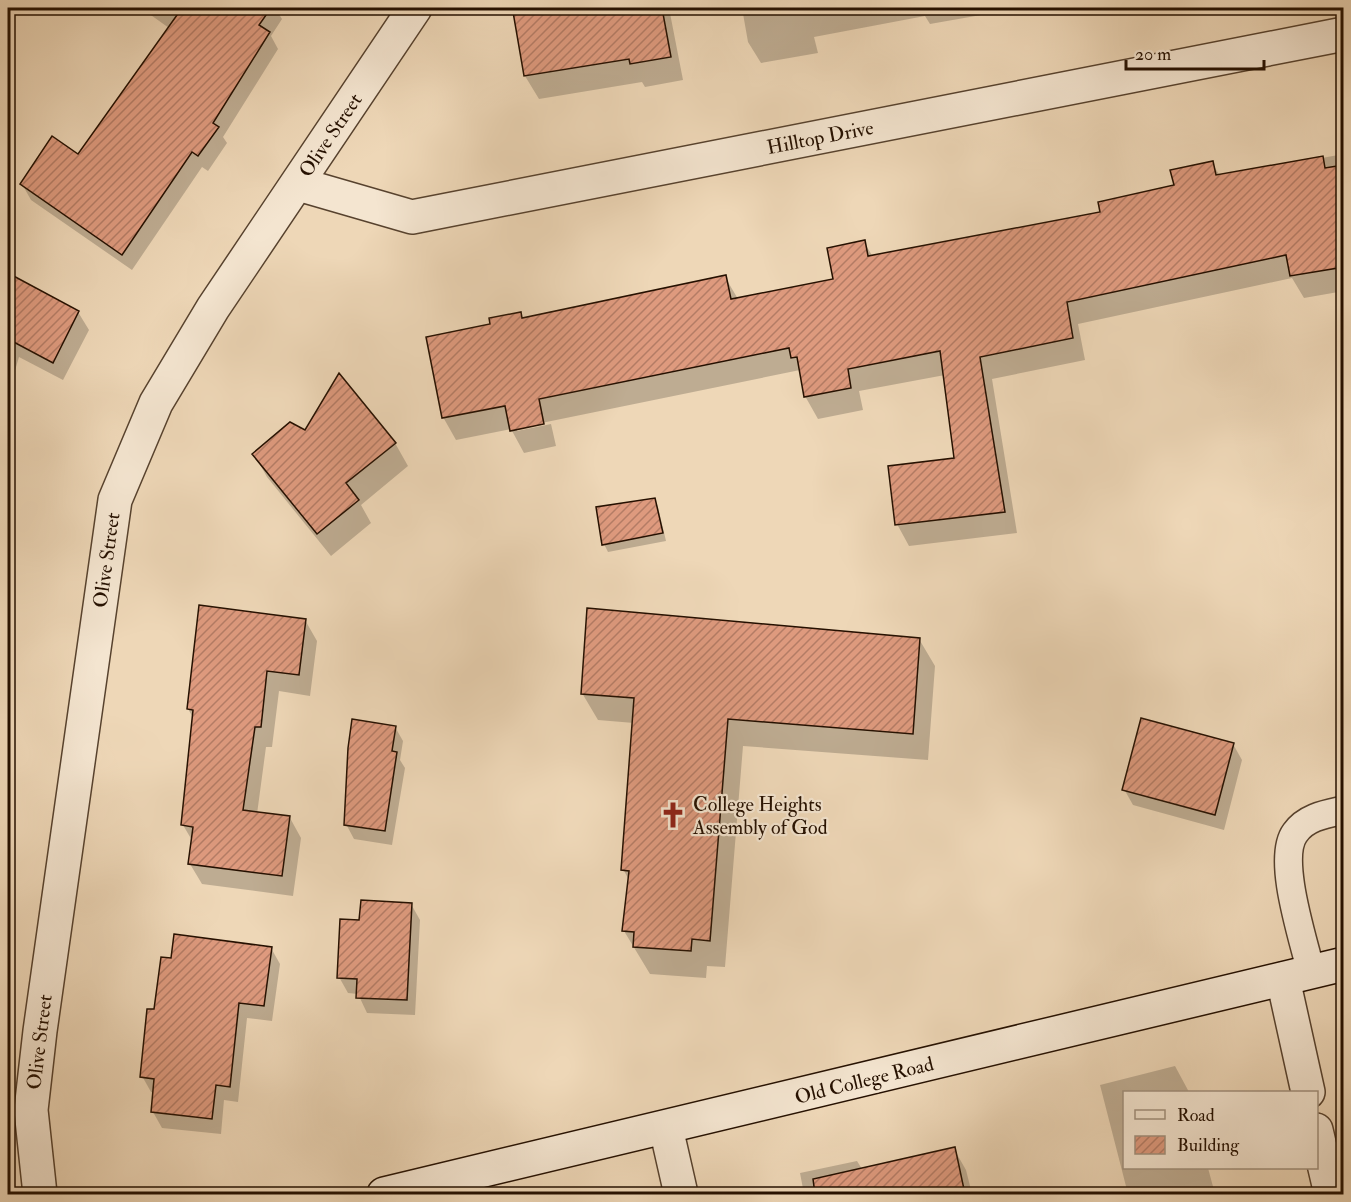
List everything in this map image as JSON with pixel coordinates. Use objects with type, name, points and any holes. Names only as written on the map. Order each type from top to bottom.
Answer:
[{"type":"street","name":"Olive Street","points":[[40,1194],[32,1110],[39,1031],[115,500],[156,403],[213,308],[415,8]]},
{"type":"street","name":"Hilltop Drive","points":[[298,184],[412,217],[1344,34]]},
{"type":"street","name":"Old College Road","points":[[384,1194],[1344,964]]},
{"type":"street","points":[[1297,975],[1308,1091]]},
{"type":"street","points":[[666,1128],[681,1194]]},
{"type":"street","points":[[1318,1135],[1331,1194]]},
{"type":"lane","points":[[1297,975],[1289,842],[1306,822],[1320,815],[1344,810]]},
{"type":"building","points":[[182,8],[271,8],[259,25],[270,32],[213,123],[219,127],[198,156],[192,152],[122,255],[20,184],[52,136],[78,154]]},
{"type":"building","points":[[543,8],[662,8],[671,57],[630,64],[629,59],[524,76],[513,12]]},
{"type":"building","points":[[1323,156],[1325,168],[1344,165],[1344,267],[1290,276],[1286,255],[1067,302],[1073,338],[980,357],[1005,512],[895,525],[888,466],[954,458],[940,351],[848,369],[851,388],[804,397],[797,357],[791,358],[789,348],[539,399],[544,424],[510,431],[505,406],[442,418],[426,337],[490,324],[489,318],[521,312],[522,318],[726,275],[731,299],[833,279],[827,248],[865,240],[868,256],[1100,212],[1098,202],[1174,185],[1170,170],[1213,161],[1216,175]]},
{"type":"building","points":[[8,273],[79,311],[53,363],[8,339]]},
{"type":"building","points":[[339,373],[396,443],[346,483],[359,500],[317,534],[252,454],[290,422],[305,430]]},
{"type":"building","points":[[655,498],[663,533],[602,545],[596,507]]},
{"type":"building","points":[[199,605],[306,619],[299,675],[267,671],[261,727],[255,727],[243,810],[290,816],[282,876],[188,864],[193,827],[181,825],[193,710],[187,709]]},
{"type":"building","name":"College Heights Assembly of God","points":[[587,608],[920,638],[913,734],[728,719],[710,941],[692,939],[691,951],[633,947],[634,932],[622,931],[629,871],[621,870],[634,698],[581,694]]},
{"type":"building","points":[[1141,718],[1234,743],[1215,815],[1122,790]]},
{"type":"building","points":[[352,719],[396,726],[392,751],[397,752],[385,831],[344,825],[348,748]]},
{"type":"building","points":[[361,900],[412,903],[407,1000],[356,998],[357,979],[337,978],[340,919],[359,920]]},
{"type":"building","points":[[174,934],[272,947],[264,1006],[239,1003],[230,1087],[216,1085],[212,1119],[151,1112],[154,1079],[140,1077],[147,1009],[154,1009],[161,957],[171,958]]},
{"type":"building","points":[[955,1147],[965,1194],[815,1194],[813,1179]]},
{"type":"place","name":"College Heights Assembly of God","points":[[673,815]]}]
